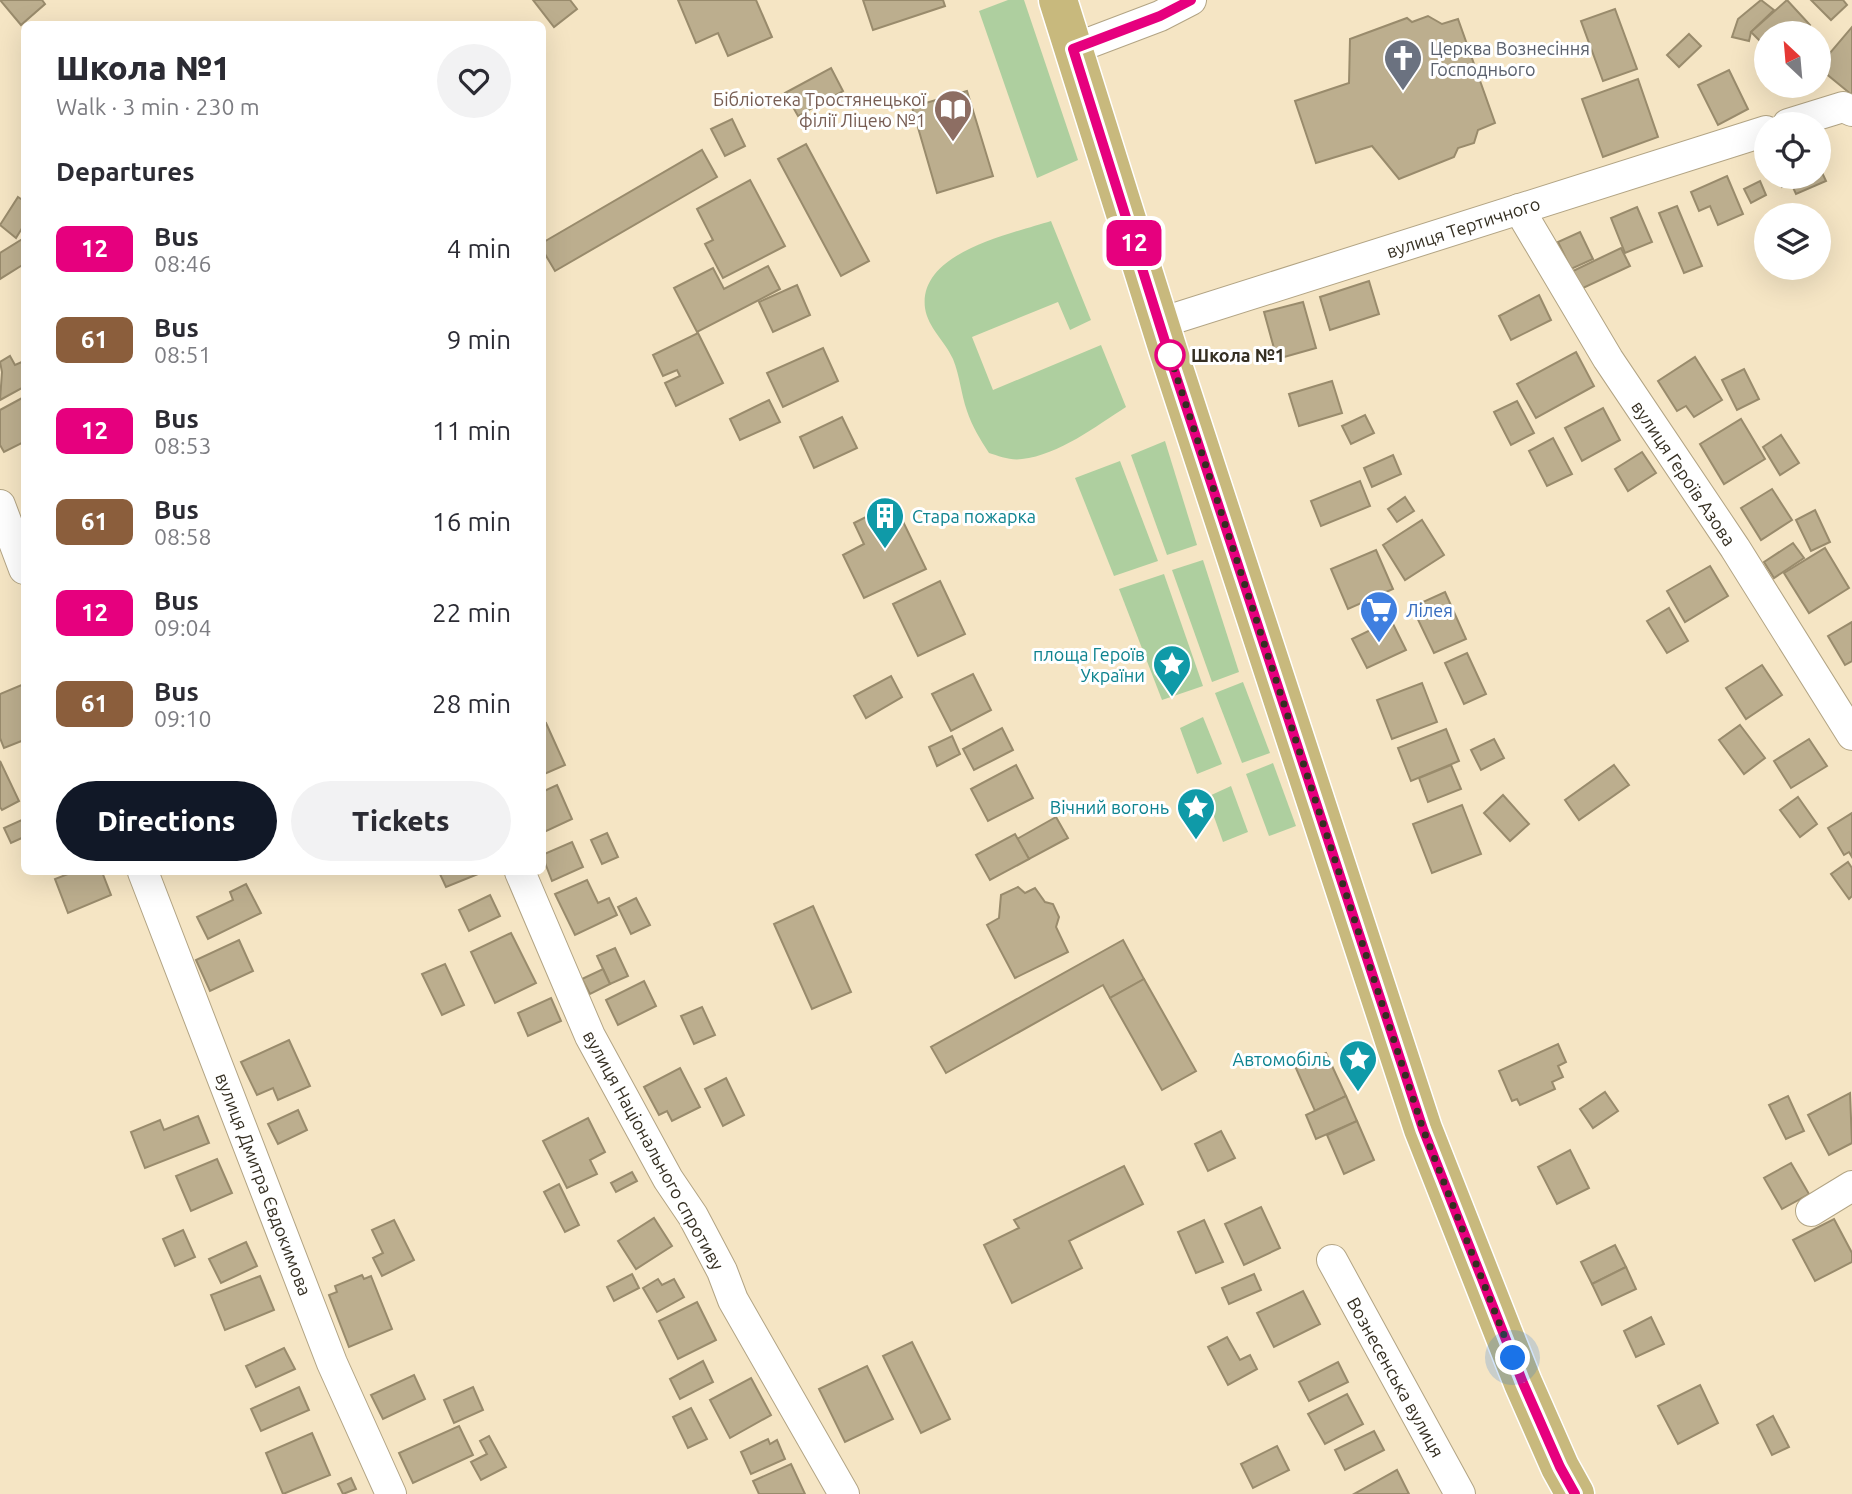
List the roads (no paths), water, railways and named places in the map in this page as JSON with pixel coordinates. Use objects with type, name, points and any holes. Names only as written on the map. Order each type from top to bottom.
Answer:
[{"type":"main road","points":[[1058,0],[1160,323],[1423,1129],[1523,1383],[1560,1467],[1575,1494]]},
{"type":"street","points":[[1073,49],[1160,16],[1191,0]]},
{"type":"street","points":[[1827,112],[1843,107],[1852,111]]},
{"type":"street","name":"вулиця Тертичного","points":[[1160,323],[1754,135]]},
{"type":"street","name":"вулиця Героїв Азова","points":[[1519,209],[1608,359],[1735,548],[1852,735]]},
{"type":"street","points":[[0,505],[21,561]]},
{"type":"street","name":"вулиця Дмитра Євдокимова","points":[[144,875],[332,1363],[391,1494]]},
{"type":"street","name":"вулиця Національного спротиву","points":[[521,875],[590,1036],[668,1179],[693,1216],[722,1271],[733,1300],[845,1494]]},
{"type":"street","points":[[1811,1212],[1852,1186]]},
{"type":"street","name":"Вознесенська вулиця","points":[[1332,1260],[1460,1494]]},
{"type":"place","name":"Церква Вознесіння Господнього","points":[[1403,92]]},
{"type":"place","name":"Бібліотека Тростянецької філії Ліцею №1","points":[[953,143]]},
{"type":"place","name":"Школа №1","points":[[1170,355]]},
{"type":"place","name":"Стара пожарка","points":[[885,550]]},
{"type":"place","name":"Лілея","points":[[1379,644]]},
{"type":"place","name":"площа Героїв України","points":[[1172,698]]},
{"type":"place","name":"Вічний вогонь","points":[[1196,841]]},
{"type":"place","name":"Автомобіль","points":[[1358,1093]]}]
